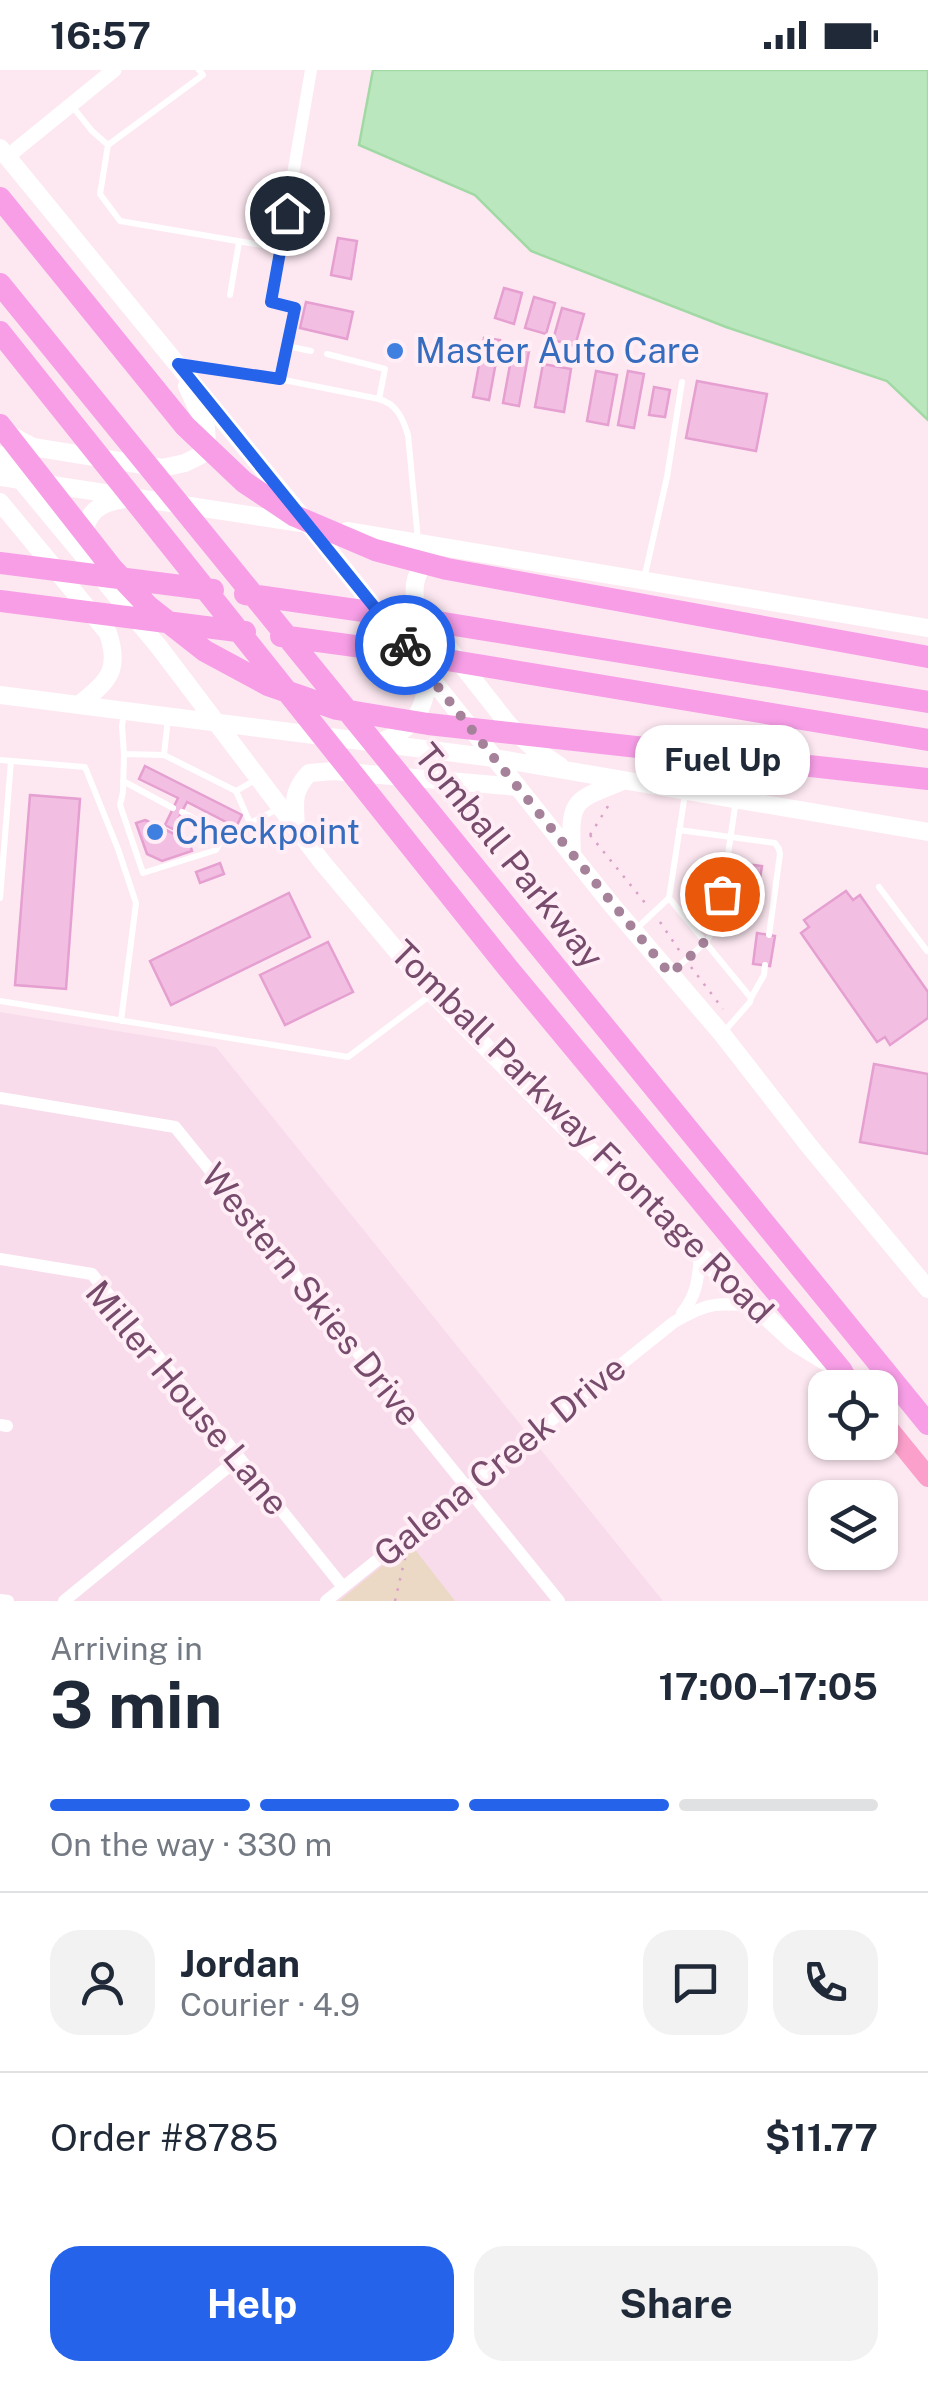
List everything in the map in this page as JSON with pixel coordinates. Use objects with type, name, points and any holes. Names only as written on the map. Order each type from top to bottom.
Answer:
[{"type":"highway","points":[[0,198],[186,426],[244,482],[294,516],[374,550],[447,569],[928,658]]},
{"type":"highway","name":"Tomball Parkway","points":[[0,284],[928,1424]]},
{"type":"highway","name":"Tomball Parkway","points":[[0,332],[519,982],[842,1370]]},
{"type":"highway","points":[[0,427],[112,568],[149,607],[205,651],[268,685],[337,709],[428,724],[928,779]]},
{"type":"highway","points":[[0,564],[412,618],[928,702]]},
{"type":"highway","points":[[0,601],[399,652],[928,740]]},
{"type":"main road","points":[[4,152],[494,758],[577,848],[634,931],[670,974],[727,1028],[810,1147],[928,1288]]},
{"type":"main road","points":[[0,427],[32,447],[162,468],[185,464],[205,449],[206,428],[178,364]]},
{"type":"main road","name":"Tomball Parkway Frontage Road","points":[[0,455],[159,648],[280,808],[433,994],[700,1256],[794,1342],[836,1370]]},
{"type":"main road","points":[[0,477],[308,524],[928,628]]},
{"type":"main road","points":[[92,567],[83,540],[91,512],[106,503],[140,498]]},
{"type":"main road","points":[[0,502],[108,634],[115,654],[112,670],[105,683],[79,705]]},
{"type":"main road","points":[[456,549],[435,554],[420,566],[412,588],[416,608],[508,725],[533,748],[568,770]]},
{"type":"main road","points":[[378,744],[409,728],[425,697],[430,675]]},
{"type":"main road","points":[[0,695],[494,758],[928,832]]},
{"type":"main road","points":[[296,828],[294,800],[298,786],[309,774],[334,772],[518,786]]},
{"type":"main road","points":[[577,848],[570,822],[573,810],[594,792],[626,780]]},
{"type":"main road","points":[[898,1440],[928,1477]]},
{"type":"street","points":[[4,152],[114,70]]},
{"type":"street","points":[[271,302],[311,70]]},
{"type":"street","name":"Western Skies Drive","points":[[0,1098],[174,1127],[559,1601]]},
{"type":"street","name":"Galena Creek Drive","points":[[674,1322],[692,1301],[698,1285],[700,1256]]},
{"type":"street","name":"Miller House Lane","points":[[0,1260],[92,1274],[343,1587]]},
{"type":"street","name":"Galena Creek Drive","points":[[326,1601],[674,1322],[702,1306],[756,1306]]},
{"type":"street","points":[[64,1601],[239,1458]]},
{"type":"street","points":[[0,1600],[8,1601]]},
{"type":"lane","points":[[199,70],[203,75],[108,145],[100,194],[120,221],[282,248]]},
{"type":"lane","points":[[71,105],[108,145]]},
{"type":"lane","points":[[230,295],[239,242]]},
{"type":"lane","points":[[271,302],[295,308],[280,379]]},
{"type":"lane","points":[[287,346],[311,351]]},
{"type":"lane","points":[[327,354],[385,369],[379,399]]},
{"type":"lane","points":[[178,364],[280,379],[379,399],[393,406],[404,421],[408,436],[418,543]]},
{"type":"lane","points":[[644,580],[682,382]]},
{"type":"lane","points":[[125,711],[120,805],[143,873],[216,850],[225,835],[280,808]]},
{"type":"lane","points":[[164,754],[168,716]]},
{"type":"lane","points":[[124,754],[164,754],[236,791],[250,823]]},
{"type":"lane","points":[[0,760],[86,767],[136,903],[121,1021]]},
{"type":"lane","points":[[0,898],[11,761]]},
{"type":"lane","points":[[236,791],[258,779]]},
{"type":"lane","points":[[124,782],[173,808]]},
{"type":"lane","points":[[634,931],[669,898],[686,790]]},
{"type":"lane","points":[[670,974],[706,942],[718,922],[736,798]]},
{"type":"lane","points":[[182,812],[225,835]]},
{"type":"lane","points":[[679,830],[775,843],[780,849],[769,935]]},
{"type":"lane","points":[[879,886],[927,949],[928,960]]},
{"type":"lane","points":[[669,898],[751,998]]},
{"type":"lane","points":[[727,1028],[750,1002],[765,965]]},
{"type":"lane","points":[[0,1002],[348,1057],[433,994]]},
{"type":"path","points":[[577,848],[590,835],[610,798]]},
{"type":"path","points":[[590,835],[686,960],[727,1028]]},
{"type":"path","points":[[395,1601],[407,1551]]},
{"type":"shaded area","points":[[373,70],[928,70],[928,420],[887,381],[726,327],[531,251],[475,195],[359,145]]},
{"type":"shaded area","points":[[0,1012],[216,1047],[663,1601],[0,1601]]},
{"type":"shaded area","points":[[410,1543],[455,1601],[339,1601]]},
{"type":"building","points":[[338,238],[357,241],[351,279],[331,275]]},
{"type":"building","points":[[504,288],[522,293],[514,324],[495,318]]},
{"type":"building","points":[[534,297],[555,303],[546,334],[525,328]]},
{"type":"building","points":[[306,302],[353,312],[347,339],[300,328]]},
{"type":"building","points":[[562,308],[584,314],[575,346],[553,340]]},
{"type":"building","points":[[484,338],[500,340],[489,400],[473,397]]},
{"type":"building","points":[[516,349],[529,351],[519,406],[503,403]]},
{"type":"building","points":[[543,364],[571,369],[564,412],[535,407]]},
{"type":"building","points":[[596,371],[617,375],[608,425],[587,421]]},
{"type":"building","points":[[628,371],[644,374],[634,428],[618,425]]},
{"type":"building","points":[[697,381],[767,394],[756,451],[686,438]]},
{"type":"building","points":[[654,387],[670,390],[665,417],[649,415]]},
{"type":"building","name":"Checkpoint","points":[[145,766],[242,815],[236,827],[187,802],[173,829],[165,825],[178,798],[139,779]]},
{"type":"building","points":[[30,795],[80,799],[66,989],[15,985]]},
{"type":"building","name":"Checkpoint","points":[[145,820],[189,841],[192,851],[162,861],[147,854],[136,823]]},
{"type":"building","points":[[220,863],[224,874],[200,883],[196,872]]},
{"type":"building","points":[[738,863],[762,866],[755,909],[731,905]]},
{"type":"building","points":[[846,891],[853,900],[860,895],[928,992],[928,1018],[890,1045],[885,1037],[877,1042],[801,933],[809,927],[804,920]]},
{"type":"building","points":[[289,893],[310,937],[171,1005],[150,961]]},
{"type":"building","points":[[757,933],[775,936],[770,966],[753,964]]},
{"type":"building","points":[[328,942],[353,992],[285,1025],[260,975]]},
{"type":"building","points":[[874,1064],[928,1074],[928,1154],[860,1142]]},
{"type":"way so far","points":[[405,645],[670,974],[706,942],[718,922],[722,894]]},
{"type":"place","name":"Master Auto Care","points":[[395,351]]},
{"type":"place","name":"Checkpoint","points":[[155,832]]},
{"type":"place","name":"Fuel Up","points":[[722,894]]},
{"type":"route","points":[[287,213],[271,302],[295,308],[280,379],[178,364],[405,645]]}]
